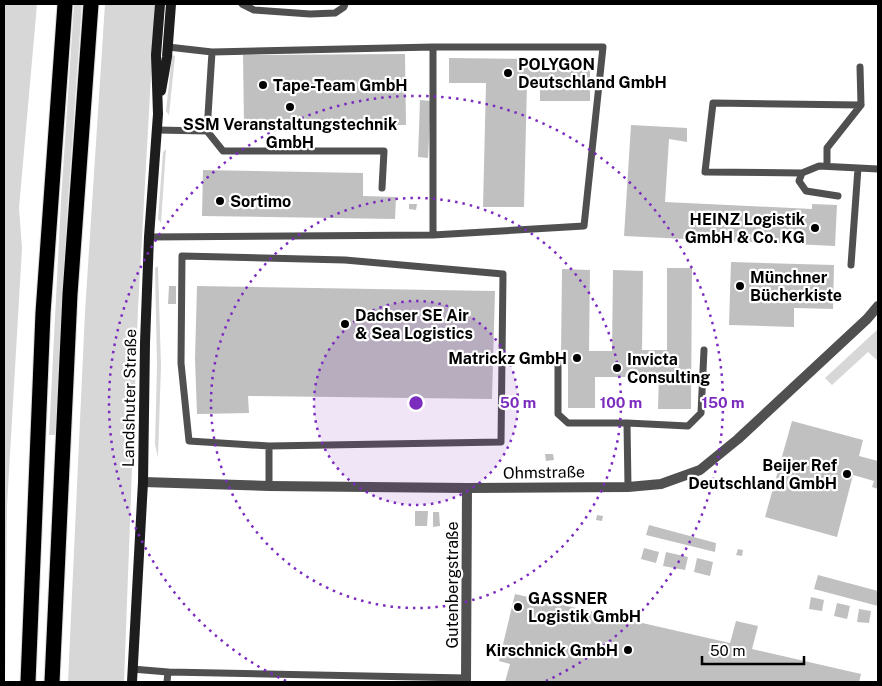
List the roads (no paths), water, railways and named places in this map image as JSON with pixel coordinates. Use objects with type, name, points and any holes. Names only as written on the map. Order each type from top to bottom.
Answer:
[{"type":"highway","points":[[28,682],[43,313],[65,4]]},
{"type":"highway","points":[[52,682],[70,294],[91,4]]},
{"type":"main road","name":"Landshuter Straße","points":[[158,114],[156,55],[160,4]]},
{"type":"main road","name":"Landshuter Straße","points":[[132,682],[143,482],[149,237],[158,114],[168,47],[170,4]]},
{"type":"street","name":"Ohmstraße","points":[[143,482],[269,486],[468,488],[628,487],[661,484],[700,470],[738,439],[867,319],[878,306]]},
{"type":"street","name":"Gutenbergstraße","points":[[466,680],[468,488]]},
{"type":"lane","points":[[242,4],[254,10],[310,14],[335,13],[344,7],[345,4]]},
{"type":"lane","points":[[149,237],[433,234],[584,226],[603,47],[433,47],[212,52],[168,47]]},
{"type":"lane","points":[[433,47],[433,234]]},
{"type":"lane","points":[[212,52],[206,131],[223,152],[384,151],[382,188]]},
{"type":"lane","points":[[827,166],[827,148],[861,105],[860,66]]},
{"type":"lane","points":[[861,105],[713,103],[705,172],[802,173],[819,166],[878,170]]},
{"type":"lane","points":[[157,130],[206,131]]},
{"type":"lane","points":[[852,265],[858,168]]},
{"type":"lane","points":[[802,173],[799,181],[806,191],[838,196]]},
{"type":"lane","points":[[182,256],[344,260],[502,274],[501,442],[269,446],[189,441],[181,364],[182,256]]},
{"type":"lane","points":[[558,361],[558,414],[568,423],[688,426],[701,413],[704,350]]},
{"type":"lane","points":[[627,423],[628,487]]},
{"type":"lane","points":[[269,446],[269,486]]},
{"type":"lane","points":[[132,669],[168,672],[466,680]]},
{"type":"lane","points":[[167,682],[168,672]]},
{"type":"place","name":"POLYGON Deutschland GmbH","points":[[508,73]]},
{"type":"place","name":"Tape-Team GmbH","points":[[263,85]]},
{"type":"place","name":"SSM Veranstaltungstechnik GmbH","points":[[290,107]]},
{"type":"place","name":"Sortimo","points":[[220,201]]},
{"type":"place","name":"HEINZ Logistik GmbH & Co. KG","points":[[815,228]]},
{"type":"place","name":"Münchner Bücherkiste","points":[[740,286]]},
{"type":"place","name":"Dachser SE Air & Sea Logistics","points":[[345,324]]},
{"type":"place","name":"Matrickz GmbH","points":[[577,358]]},
{"type":"place","name":"Invicta Consulting","points":[[617,368]]},
{"type":"place","name":"Beijer Ref Deutschland GmbH","points":[[847,474]]},
{"type":"place","name":"GASSNER Logistik GmbH","points":[[518,607]]},
{"type":"place","name":"Kirschnick GmbH","points":[[628,650]]}]
